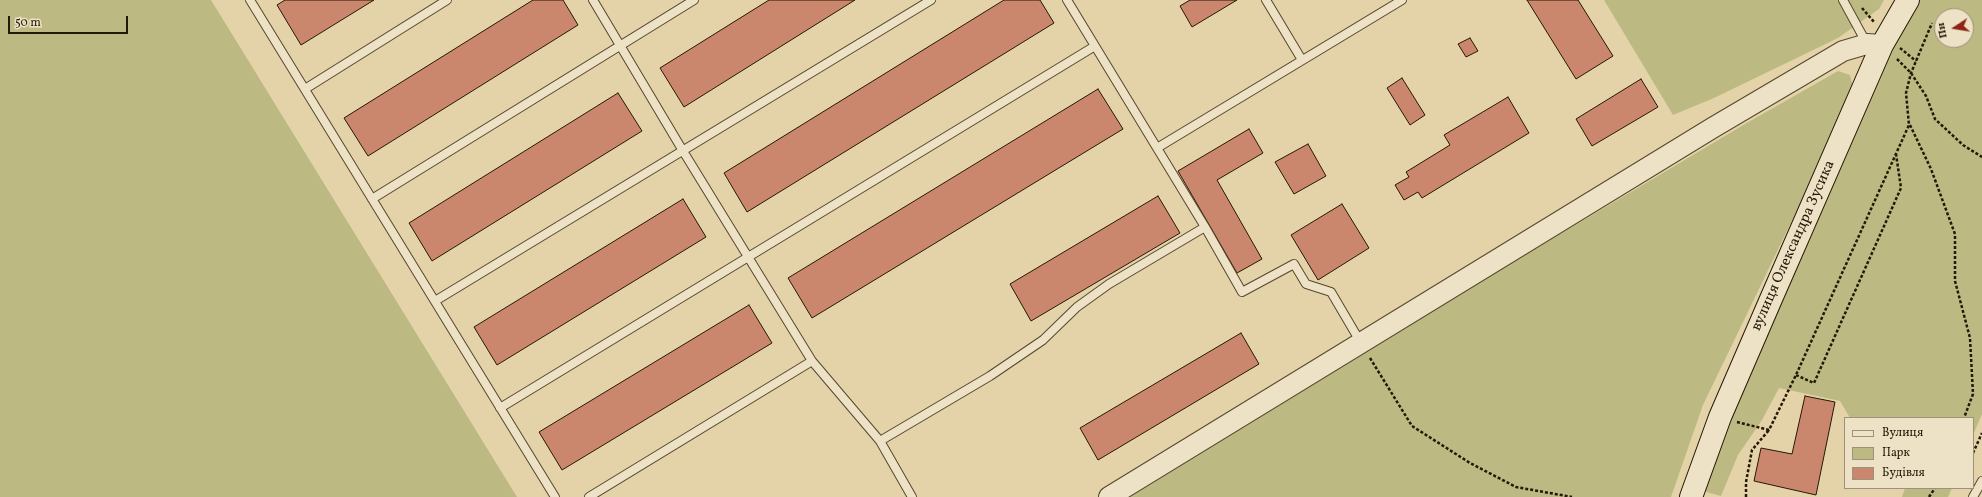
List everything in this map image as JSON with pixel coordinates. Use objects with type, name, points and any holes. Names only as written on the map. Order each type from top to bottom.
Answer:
[{"type":"main road","name":"вулиця Олександра Зусика","points":[[1693,497],[1720,417],[1874,44],[1908,0]]},
{"type":"street","points":[[1109,497],[1843,51],[1874,44]]},
{"type":"lane","points":[[250,0],[555,497]]},
{"type":"lane","points":[[305,89],[447,0]]},
{"type":"lane","points":[[593,0],[747,257],[812,361],[880,441],[912,497]]},
{"type":"lane","points":[[372,199],[694,0]]},
{"type":"lane","points":[[435,301],[931,0]]},
{"type":"lane","points":[[1067,0],[1205,227],[1242,292],[1294,264],[1306,284],[1331,292],[1361,343]]},
{"type":"lane","points":[[1266,0],[1302,60]]},
{"type":"lane","points":[[1157,148],[1402,0]]},
{"type":"lane","points":[[1843,0],[1874,44]]},
{"type":"lane","points":[[500,408],[1095,46]]},
{"type":"lane","points":[[880,441],[990,376],[1043,340],[1077,307],[1109,284],[1205,227]]},
{"type":"lane","points":[[589,497],[812,361]]},
{"type":"lane","points":[[1973,497],[1982,481]]},
{"type":"path","points":[[1932,23],[1911,72],[1906,93],[1909,124],[1931,169],[1955,234],[1955,281],[1970,338],[1973,394],[1964,417]]},
{"type":"path","points":[[1874,44],[1911,72],[1926,96],[1935,119],[1963,145],[1982,157]]},
{"type":"path","points":[[1746,497],[1746,482],[1752,450],[1769,430],[1796,375],[1909,124]]},
{"type":"path","points":[[1796,375],[1814,383],[1901,188],[1896,154]]},
{"type":"path","points":[[1361,343],[1412,426],[1470,462],[1516,487],[1572,497]]},
{"type":"path","points":[[1720,417],[1769,430]]},
{"type":"path","points":[[1974,451],[1982,433]]},
{"type":"green space","points":[[0,0],[211,0],[517,497],[0,497]]},
{"type":"green space","points":[[1604,0],[1884,0],[1879,9],[1838,38],[1714,98],[1673,115]]},
{"type":"green space","points":[[1919,0],[1982,0],[1982,414],[1974,433],[1974,417],[1849,417],[1840,401],[1779,388],[1762,420],[1738,455],[1721,496],[1699,490],[1886,63]]},
{"type":"green space","points":[[1838,71],[1850,75],[1854,92],[1703,405],[1671,497],[1122,497],[1745,124]]},
{"type":"green space","points":[[1905,489],[1952,489],[1948,497],[1902,497]]},
{"type":"building","points":[[285,0],[374,0],[301,45],[277,5]]},
{"type":"building","points":[[533,0],[563,0],[578,25],[368,156],[344,118]]},
{"type":"building","points":[[769,0],[855,0],[684,107],[660,68]]},
{"type":"building","points":[[1004,0],[1040,0],[1054,23],[747,212],[724,173]]},
{"type":"building","points":[[1190,0],[1237,0],[1192,27],[1180,6]]},
{"type":"building","points":[[1527,0],[1578,0],[1613,56],[1576,79]]},
{"type":"building","points":[[1470,38],[1478,51],[1466,57],[1458,44]]},
{"type":"building","points":[[1402,78],[1425,115],[1410,125],[1387,88]]},
{"type":"building","points":[[1641,79],[1658,107],[1592,146],[1576,119]]},
{"type":"building","points":[[1098,89],[1123,129],[812,318],[788,278]]},
{"type":"building","points":[[618,93],[642,131],[432,261],[409,223]]},
{"type":"building","points":[[1508,97],[1529,133],[1422,198],[1418,192],[1404,200],[1395,185],[1409,177],[1406,172],[1450,145],[1444,135]]},
{"type":"building","points":[[1249,129],[1263,153],[1217,180],[1262,259],[1237,273],[1178,171]]},
{"type":"building","points":[[1308,144],[1326,176],[1294,194],[1275,162]]},
{"type":"building","points":[[1158,196],[1180,233],[1031,321],[1010,284]]},
{"type":"building","points":[[683,199],[706,237],[497,365],[474,327]]},
{"type":"building","points":[[1342,204],[1369,248],[1318,280],[1291,235]]},
{"type":"building","points":[[749,305],[772,343],[562,470],[539,432]]},
{"type":"building","points":[[1241,333],[1259,364],[1098,460],[1080,428]]},
{"type":"building","points":[[1805,396],[1835,402],[1816,495],[1754,481],[1761,448],[1792,454]]}]
